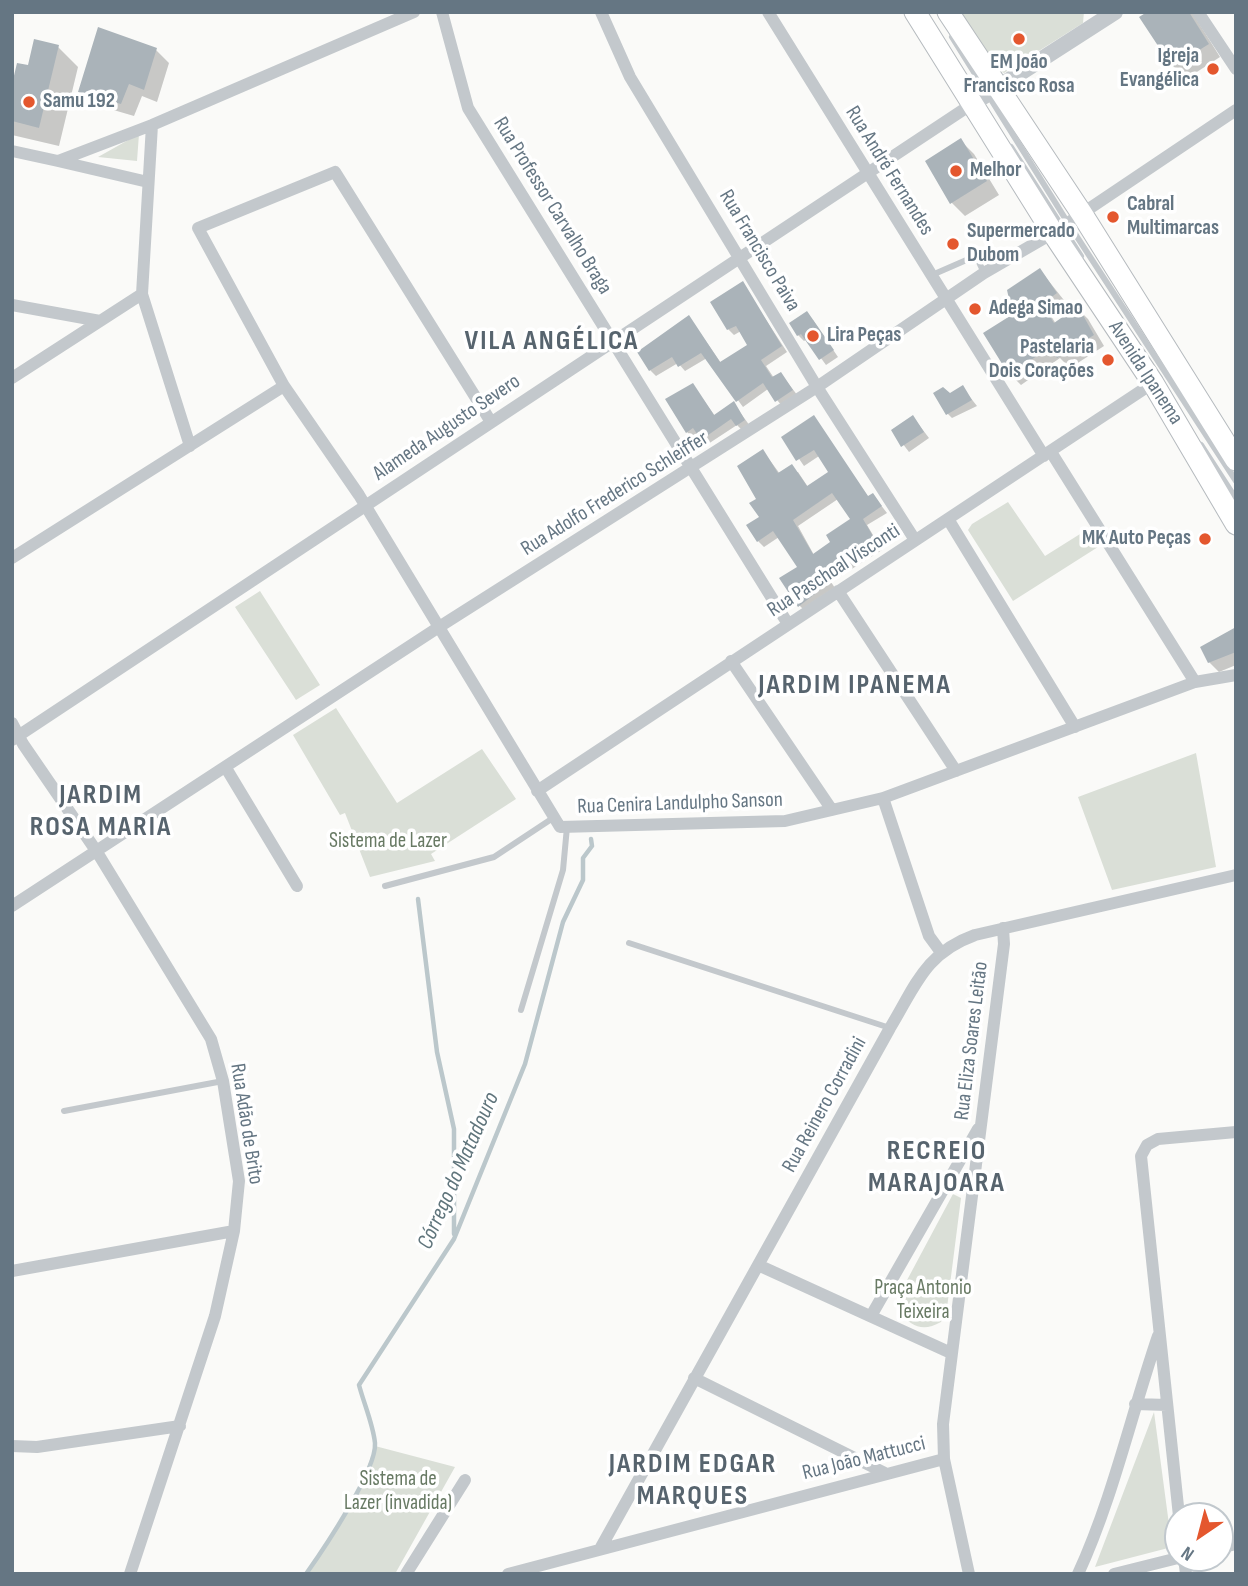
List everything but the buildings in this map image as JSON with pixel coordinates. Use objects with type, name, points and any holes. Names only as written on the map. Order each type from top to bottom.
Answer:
[{"type":"main road","name":"Avenida Ipanema","points":[[915,12],[984,96],[1066,224],[1236,460]]},
{"type":"main road","name":"Avenida Ipanema","points":[[946,18],[984,96],[1066,224],[1153,383],[1236,524]]},
{"type":"street","points":[[58,161],[152,125],[414,12]]},
{"type":"street","name":"Rua Professor Carvalho Braga","points":[[442,12],[468,108],[788,624]]},
{"type":"street","name":"Rua Francisco Paiva","points":[[601,12],[630,77],[817,387],[915,541]]},
{"type":"street","name":"Rua André Fernandes","points":[[768,12],[946,299],[1195,682]]},
{"type":"street","points":[[1198,12],[1236,69]]},
{"type":"street","name":"Alameda Augusto Severo","points":[[15,738],[366,508],[1100,16]]},
{"type":"street","name":"Rua Adolfo Frederico Schleiffer","points":[[12,906],[439,627],[817,387],[984,273],[1066,224],[1236,110]]},
{"type":"street","points":[[152,125],[142,294],[190,446]]},
{"type":"street","points":[[12,151],[148,182]]},
{"type":"street","name":"Rua Cenira Landulpho Sanson","points":[[491,422],[335,172],[198,228],[284,386],[366,508],[559,827],[785,821],[883,798],[1195,682],[1236,675]]},
{"type":"street","points":[[12,378],[142,294]]},
{"type":"street","points":[[12,305],[100,321]]},
{"type":"street","name":"Rua Paschoal Visconti","points":[[537,791],[1153,383]]},
{"type":"street","points":[[12,558],[284,386]]},
{"type":"street","points":[[948,519],[1075,727]]},
{"type":"street","points":[[838,591],[956,771]]},
{"type":"street","points":[[731,662],[832,810]]},
{"type":"street","name":"Rua Adão de Brito","points":[[12,723],[15,738],[97,852],[211,1039],[223,1081],[239,1181],[234,1231],[215,1316],[130,1574]]},
{"type":"street","points":[[226,768],[297,886]]},
{"type":"street","points":[[883,798],[929,936],[940,951],[975,935],[1236,875]]},
{"type":"street","name":"Rua Eliza Soares Leitão","points":[[969,1574],[944,1459],[943,1424],[1004,944],[1003,928]]},
{"type":"street","name":"Rua Reinero Corradini","points":[[600,1549],[890,1028],[940,951]]},
{"type":"street","points":[[871,1316],[981,1123]]},
{"type":"street","points":[[1177,1502],[1141,1156],[1147,1145],[1158,1139],[1236,1132]]},
{"type":"street","points":[[12,1271],[234,1231]]},
{"type":"street","points":[[758,1265],[951,1353]]},
{"type":"street","points":[[1078,1574],[1104,1515],[1135,1404],[1159,1332]]},
{"type":"street","points":[[694,1378],[885,1473]]},
{"type":"street","points":[[1135,1404],[1167,1405]]},
{"type":"street","points":[[12,1446],[37,1447],[180,1426]]},
{"type":"street","name":"Rua João Mattucci","points":[[508,1574],[944,1459]]},
{"type":"street","points":[[406,1574],[465,1480]]},
{"type":"street","points":[[1114,1574],[1164,1562]]},
{"type":"lane","points":[[925,12],[984,96]]},
{"type":"lane","points":[[1066,224],[1185,419]]},
{"type":"lane","points":[[1066,224],[1236,481]]},
{"type":"lane","points":[[932,275],[971,258],[978,260],[984,273]]},
{"type":"lane","points":[[1200,442],[1236,499]]},
{"type":"lane","points":[[385,886],[494,857],[554,818]]},
{"type":"lane","points":[[521,1010],[563,870],[567,827]]},
{"type":"lane","points":[[629,943],[890,1028]]},
{"type":"lane","points":[[64,1111],[223,1081]]},
{"type":"green space","name":"EM João Francisco Rosa","points":[[956,12],[1084,12],[1083,23],[1004,73],[996,69]]},
{"type":"green space","points":[[139,134],[137,161],[98,157]]},
{"type":"green space","points":[[1008,502],[1045,556],[1088,529],[1098,547],[1013,601],[968,530],[972,524]]},
{"type":"green space","points":[[260,591],[320,685],[296,700],[235,607]]},
{"type":"green space","name":"Sistema de Lazer","points":[[336,708],[397,803],[482,749],[516,799],[431,854],[435,861],[370,877],[345,813],[340,815],[293,735]]},
{"type":"green space","points":[[1196,753],[1216,867],[1112,890],[1078,797]]},
{"type":"green space","name":"Praça Antonio Teixeira","points":[[953,1194],[961,1198],[947,1308],[941,1322],[929,1327],[918,1326],[899,1312],[898,1297]]},
{"type":"green space","points":[[1154,1412],[1166,1502],[1164,1549],[1095,1567]]},
{"type":"green space","name":"Sistema de Lazer (invadida)","points":[[375,1446],[455,1467],[395,1574],[306,1574],[345,1512],[362,1480]]},
{"type":"waterway","name":"Córrego do Matadouro","points":[[306,1574],[348,1510],[373,1455],[375,1443],[359,1385],[454,1239],[525,1064],[563,922],[583,880],[583,858],[592,846],[591,839]]},
{"type":"waterway","points":[[418,899],[437,1052],[454,1129],[454,1234]]},
{"type":"place","name":"EM João Francisco Rosa","points":[[1019,39]]},
{"type":"place","name":"Igreja Evangélica","points":[[1213,69]]},
{"type":"place","name":"Samu 192","points":[[29,102]]},
{"type":"place","name":"Melhor","points":[[956,171]]},
{"type":"place","name":"Cabral Multimarcas","points":[[1113,217]]},
{"type":"place","name":"Supermercado Dubom","points":[[953,244]]},
{"type":"place","name":"Adega Simao","points":[[975,309]]},
{"type":"place","name":"Lira Peças","points":[[813,336]]},
{"type":"place","name":"Pastelaria Dois Corações","points":[[1108,360]]},
{"type":"place","name":"MK Auto Peças","points":[[1205,539]]},
{"type":"district","name":"VILA ANGÉLICA","points":[[552,342]]},
{"type":"district","name":"JARDIM IPANEMA","points":[[855,686]]},
{"type":"district","name":"JARDIM ROSA MARIA","points":[[101,812]]},
{"type":"district","name":"RECREIO MARAJOARA","points":[[937,1168]]},
{"type":"district","name":"JARDIM EDGAR MARQUES","points":[[693,1481]]}]
